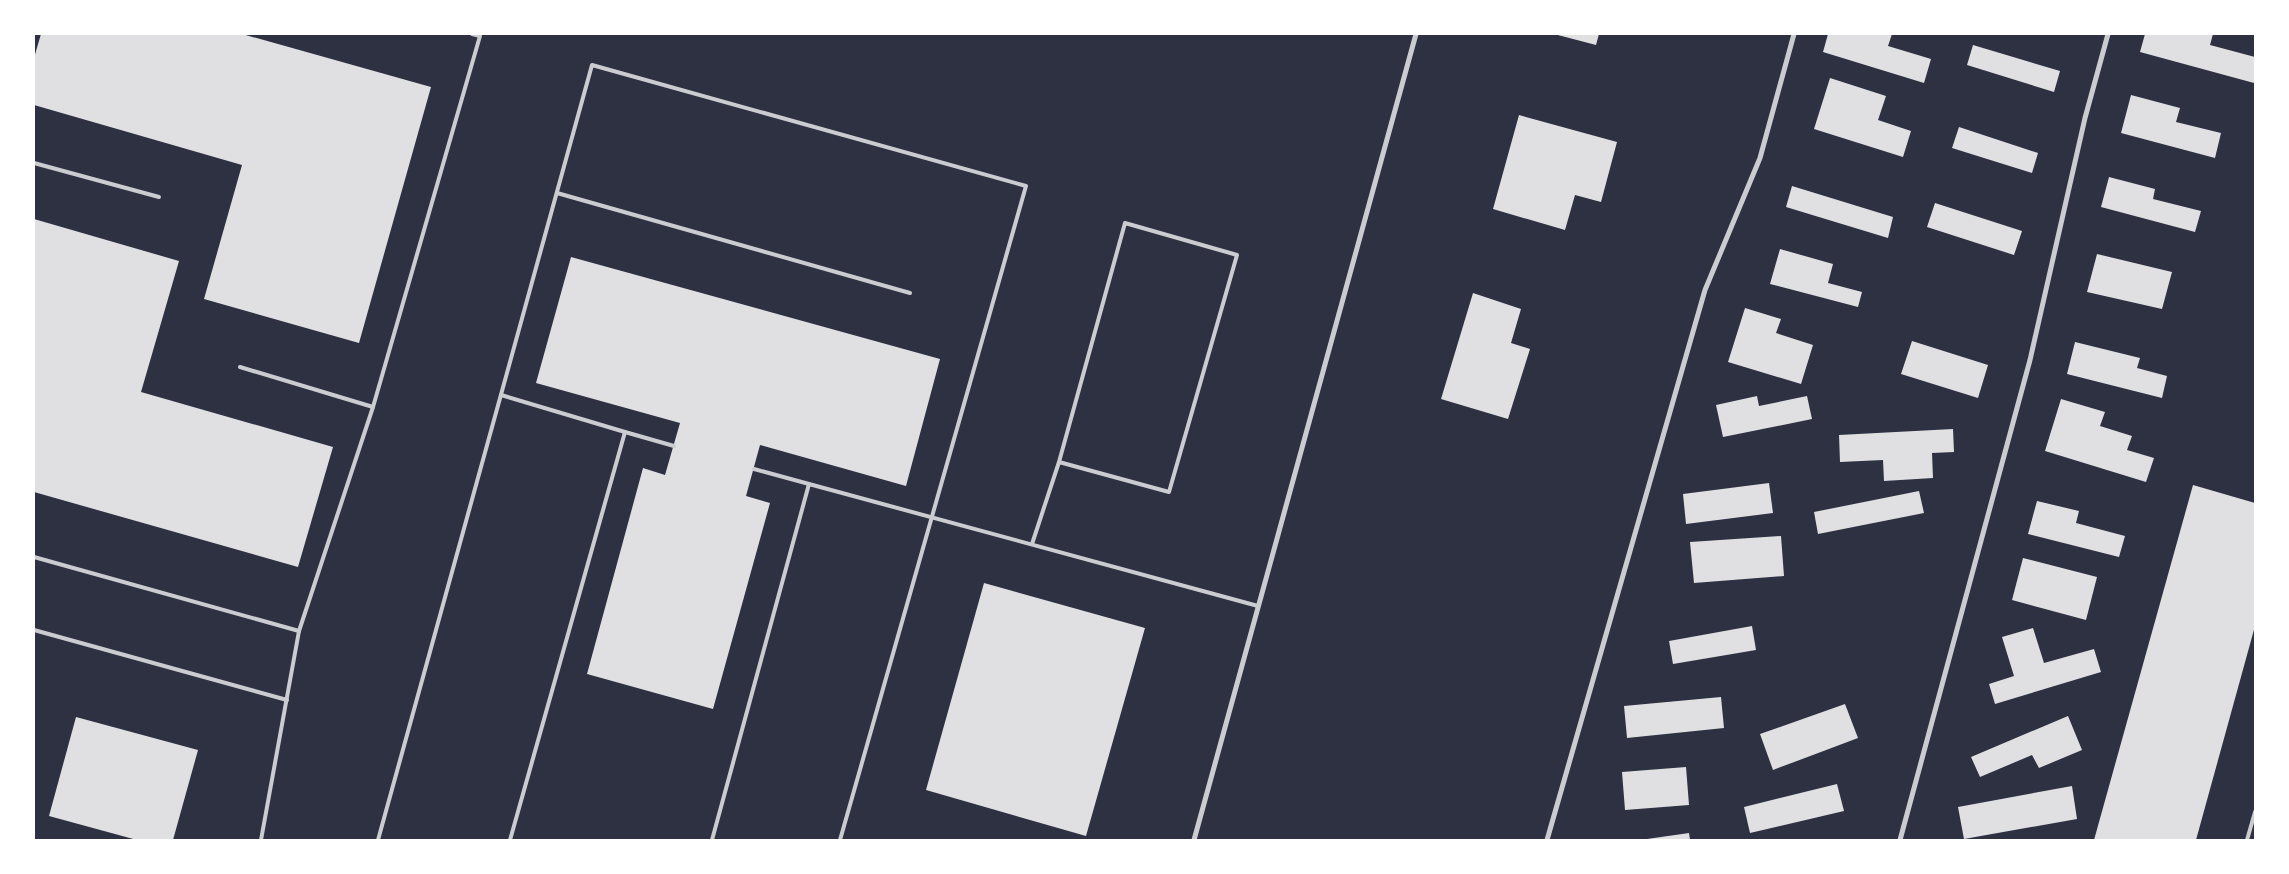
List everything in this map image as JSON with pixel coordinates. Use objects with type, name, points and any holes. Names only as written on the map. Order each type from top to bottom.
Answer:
[{"type":"street","points":[[1194,840],[1416,34]]},
{"type":"street","points":[[1547,840],[1705,290],[1760,158],[1794,34]]},
{"type":"street","points":[[1900,840],[2030,360],[2085,118],[2108,34]]},
{"type":"lane","points":[[260,840],[299,631],[373,407],[480,36],[472,34]]},
{"type":"lane","points":[[378,840],[592,65],[1026,186],[840,840]]},
{"type":"lane","points":[[34,163],[159,198]]},
{"type":"lane","points":[[557,193],[910,293]]},
{"type":"lane","points":[[1032,544],[1059,462],[1125,224],[1237,255],[1169,492],[1059,462]]},
{"type":"lane","points":[[240,367],[373,407]]},
{"type":"lane","points":[[501,395],[674,446]]},
{"type":"lane","points":[[510,840],[625,432]]},
{"type":"lane","points":[[754,469],[1258,606]]},
{"type":"lane","points":[[712,840],[809,484]]},
{"type":"lane","points":[[34,557],[299,631]]},
{"type":"lane","points":[[34,630],[287,700]]},
{"type":"lane","points":[[2247,840],[2255,812]]},
{"type":"building","points":[[41,34],[242,34],[431,87],[359,343],[204,299],[242,165],[34,105],[34,58]]},
{"type":"building","points":[[1554,34],[1599,34],[1596,45]]},
{"type":"building","points":[[1828,34],[1892,34],[1888,46],[1931,59],[1924,83],[1823,52]]},
{"type":"building","points":[[2145,34],[2213,34],[2210,45],[2255,57],[2254,83],[2140,52]]},
{"type":"building","points":[[1973,45],[2060,71],[2054,92],[1967,65]]},
{"type":"building","points":[[1830,78],[1886,96],[1878,120],[1911,131],[1903,157],[1814,129]]},
{"type":"building","points":[[2131,95],[2180,108],[2176,122],[2221,133],[2215,158],[2121,133]]},
{"type":"building","points":[[1519,115],[1617,142],[1601,202],[1575,195],[1565,230],[1493,209]]},
{"type":"building","points":[[1959,127],[2038,153],[2032,173],[1952,148]]},
{"type":"building","points":[[2109,177],[2155,189],[2153,199],[2201,211],[2195,232],[2101,207]]},
{"type":"building","points":[[1792,186],[1893,217],[1888,238],[1786,207]]},
{"type":"building","points":[[1935,203],[2022,231],[2014,255],[1927,227]]},
{"type":"building","points":[[34,219],[179,261],[141,392],[333,447],[298,567],[34,492]]},
{"type":"building","points":[[1780,249],[1833,264],[1828,283],[1862,292],[1858,307],[1770,284]]},
{"type":"building","points":[[2097,254],[2172,272],[2162,309],[2087,292]]},
{"type":"building","points":[[571,257],[940,359],[906,486],[760,445],[746,496],[770,503],[713,709],[587,674],[643,468],[665,475],[680,423],[536,383]]},
{"type":"building","points":[[1473,293],[1521,309],[1511,343],[1530,349],[1508,419],[1441,399]]},
{"type":"building","points":[[1745,308],[1781,319],[1776,333],[1813,345],[1801,384],[1728,362]]},
{"type":"building","points":[[1912,341],[1988,365],[1978,398],[1901,374]]},
{"type":"building","points":[[2075,342],[2140,358],[2137,368],[2167,376],[2162,398],[2067,374]]},
{"type":"building","points":[[1757,396],[1759,406],[1807,396],[1812,419],[1723,437],[1716,405]]},
{"type":"building","points":[[2061,399],[2105,412],[2100,426],[2132,436],[2127,450],[2154,458],[2146,482],[2045,451]]},
{"type":"building","points":[[1953,429],[1954,452],[1932,453],[1933,478],[1884,481],[1883,460],[1840,462],[1839,435]]},
{"type":"building","points":[[1769,483],[1773,513],[1686,524],[1683,494]]},
{"type":"building","points":[[2193,485],[2255,503],[2255,626],[2196,840],[2094,840]]},
{"type":"building","points":[[1919,491],[1924,513],[1818,534],[1814,512]]},
{"type":"building","points":[[2037,501],[2079,511],[2076,523],[2125,536],[2119,557],[2028,534]]},
{"type":"building","points":[[1781,536],[1784,576],[1694,583],[1690,542]]},
{"type":"building","points":[[2023,558],[2097,577],[2086,620],[2012,600]]},
{"type":"building","points":[[984,583],[1145,628],[1086,836],[926,790]]},
{"type":"building","points":[[1752,626],[1756,650],[1673,664],[1669,641]]},
{"type":"building","points":[[2033,628],[2044,663],[2094,649],[2101,672],[1995,704],[1989,684],[2014,676],[2002,637]]},
{"type":"building","points":[[1721,697],[1724,728],[1627,738],[1624,706]]},
{"type":"building","points":[[1845,704],[1858,738],[1773,770],[1760,734]]},
{"type":"building","points":[[2068,716],[2082,750],[2039,768],[2032,755],[1980,777],[1971,757]]},
{"type":"building","points":[[76,717],[198,750],[173,840],[137,840],[49,816]]},
{"type":"building","points":[[1686,767],[1689,805],[1625,810],[1622,772]]},
{"type":"building","points":[[1837,784],[1844,811],[1750,833],[1744,807]]},
{"type":"building","points":[[2072,786],[2077,819],[1964,839],[1958,807]]},
{"type":"building","points":[[1689,833],[1690,840],[1647,840],[1647,839]]}]
